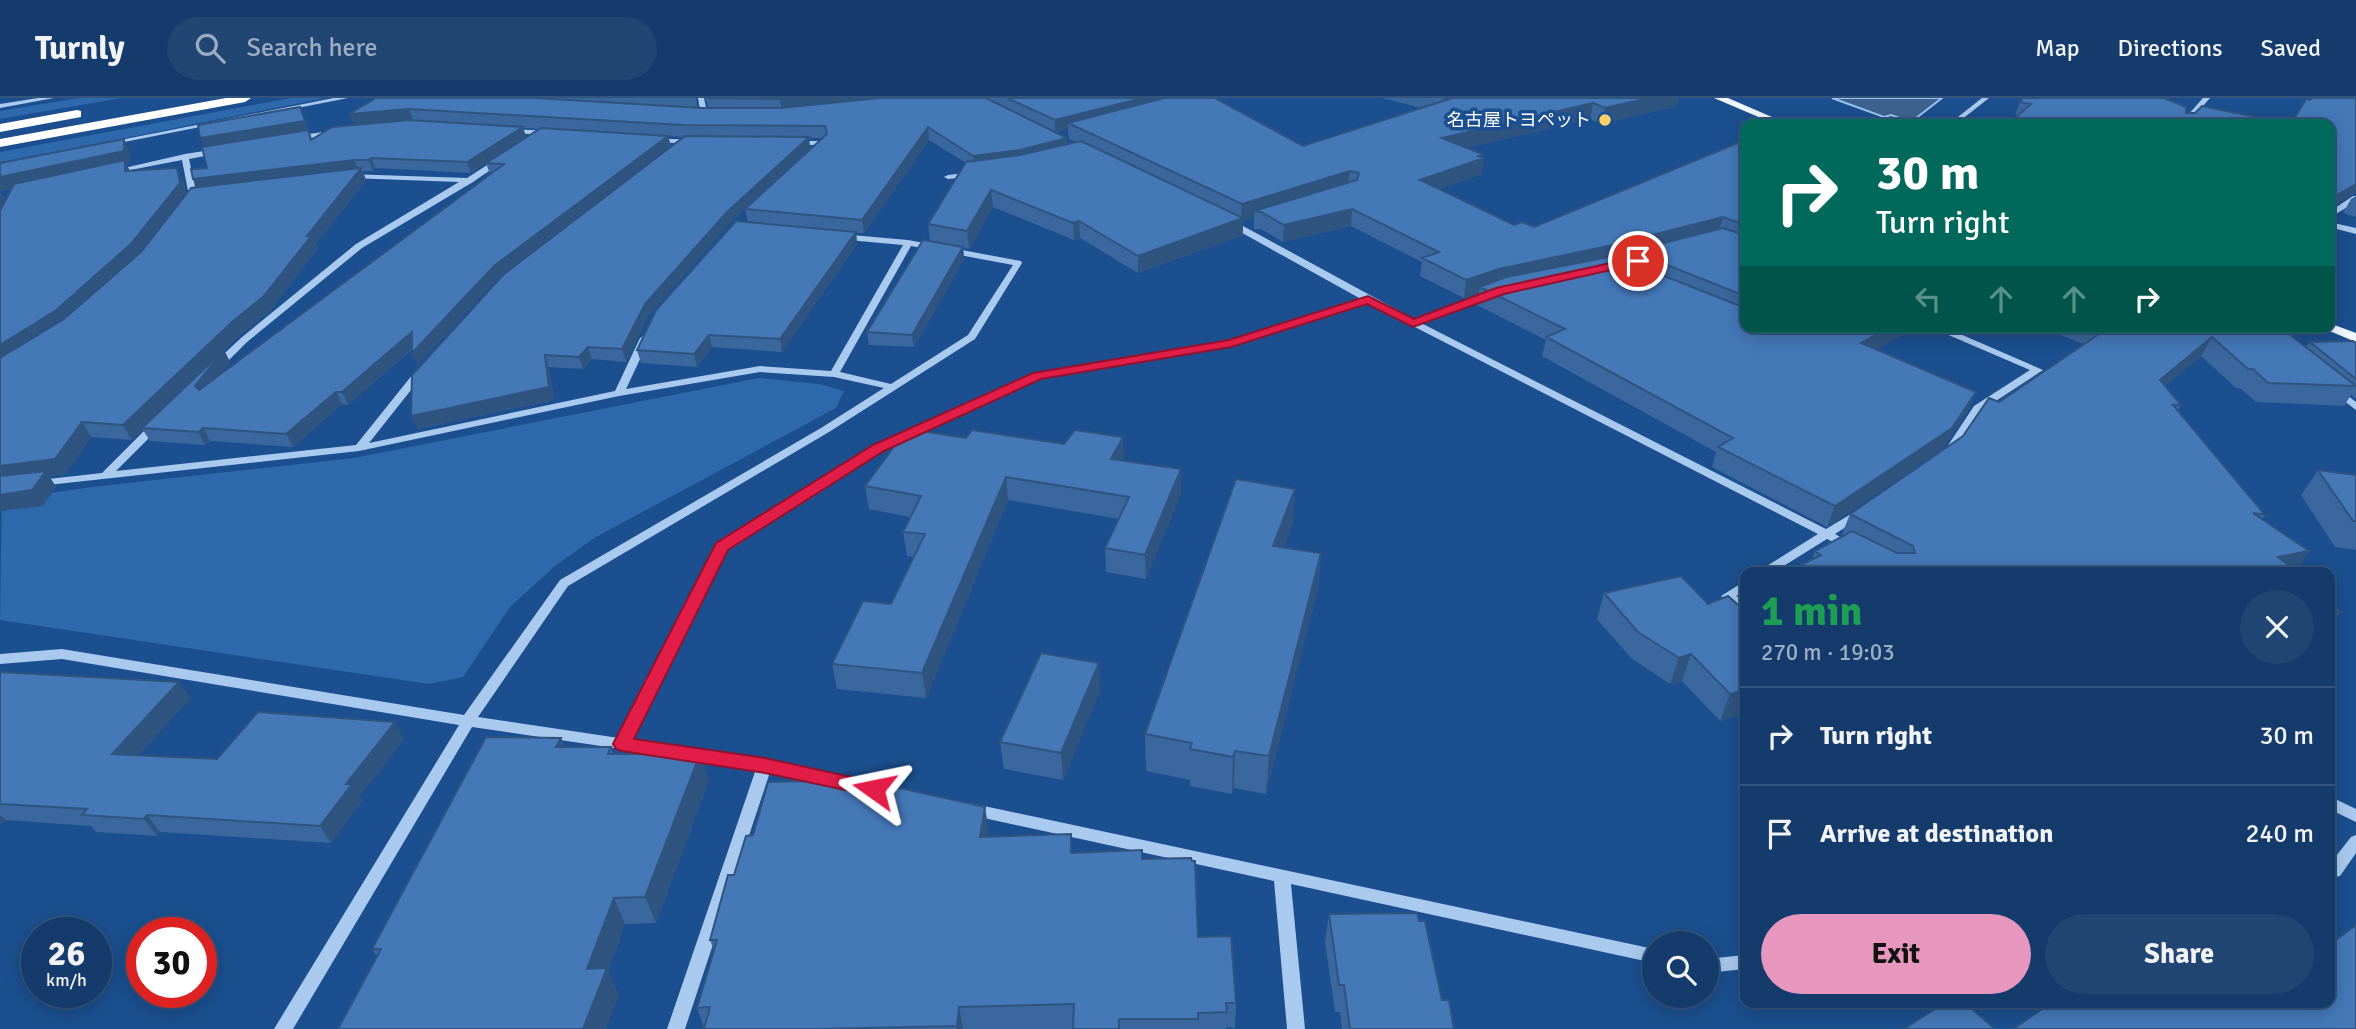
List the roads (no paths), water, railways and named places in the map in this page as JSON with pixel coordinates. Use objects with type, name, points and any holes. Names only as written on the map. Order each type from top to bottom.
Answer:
[{"type":"highway","points":[[0,143],[245,98]]},
{"type":"highway","points":[[0,128],[92,112]]},
{"type":"main road","points":[[1718,98],[1770,119]]},
{"type":"main road","points":[[2335,330],[2356,338]]},
{"type":"street","points":[[0,106],[51,98]]},
{"type":"street","points":[[103,144],[345,98]]},
{"type":"street","points":[[701,98],[705,115]]},
{"type":"street","points":[[1959,119],[1986,98]]},
{"type":"street","points":[[2188,119],[2207,98]]},
{"type":"street","points":[[693,114],[718,116]]},
{"type":"street","points":[[2177,114],[2183,119]]},
{"type":"street","points":[[280,140],[347,131]]},
{"type":"street","points":[[504,131],[556,134]]},
{"type":"street","points":[[522,146],[543,133]]},
{"type":"street","points":[[646,139],[699,142]]},
{"type":"street","points":[[674,150],[685,142]]},
{"type":"street","points":[[782,143],[824,143],[814,152]]},
{"type":"street","points":[[107,173],[226,149]]},
{"type":"street","points":[[214,369],[244,340],[359,246],[512,153]]},
{"type":"street","points":[[185,156],[193,196]]},
{"type":"street","points":[[948,177],[985,173]]},
{"type":"street","points":[[345,176],[470,180]]},
{"type":"street","points":[[185,207],[193,196],[207,194]]},
{"type":"street","points":[[2335,212],[2356,198]]},
{"type":"street","points":[[1216,216],[1368,300],[1863,554]]},
{"type":"street","points":[[1240,227],[1253,223]]},
{"type":"street","points":[[2335,225],[2356,230]]},
{"type":"street","points":[[284,1029],[468,721],[564,583],[972,337],[1018,263],[908,243],[828,236]]},
{"type":"street","points":[[834,374],[908,243]]},
{"type":"street","points":[[1413,323],[1500,291]]},
{"type":"street","points":[[622,744],[721,547],[878,448],[1038,375],[1231,344],[1368,300]]},
{"type":"street","points":[[619,393],[648,332]]},
{"type":"street","points":[[1938,460],[1949,452],[1978,408],[2038,370],[1949,333]]},
{"type":"street","points":[[359,448],[430,361]]},
{"type":"street","points":[[26,484],[359,448],[619,393],[760,369],[834,374],[892,387]]},
{"type":"street","points":[[2324,380],[2356,407]]},
{"type":"street","points":[[105,476],[164,418]]},
{"type":"street","points":[[1774,567],[1872,505]]},
{"type":"street","points":[[1740,588],[1727,596],[1740,604]]},
{"type":"street","points":[[0,659],[62,654],[468,721],[765,765],[860,786]]},
{"type":"street","points":[[676,1029],[765,765]]},
{"type":"street","points":[[2335,805],[2356,816]]},
{"type":"street","points":[[956,806],[1642,953]]},
{"type":"street","points":[[2335,869],[2356,841]]},
{"type":"street","points":[[1282,876],[1296,1029]]},
{"type":"street","points":[[1719,965],[1740,963]]},
{"type":"place","name":"名古屋トヨペット","points":[[1605,120]]}]
